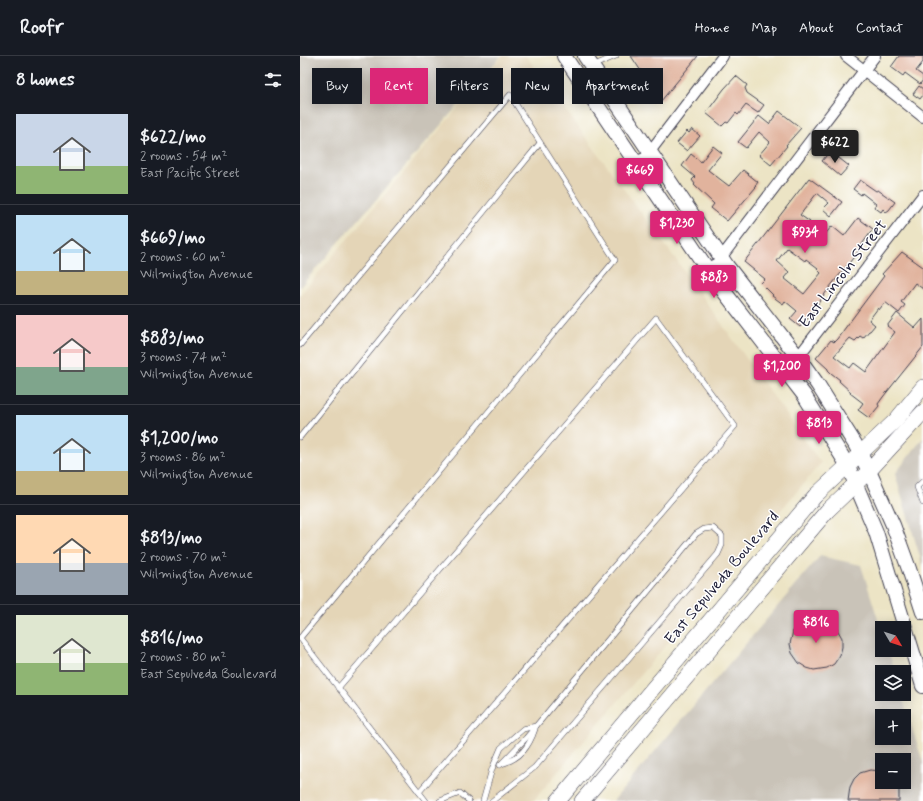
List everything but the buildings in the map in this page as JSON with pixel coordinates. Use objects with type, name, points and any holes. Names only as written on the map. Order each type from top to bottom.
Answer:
[{"type":"main road","points":[[564,56],[572,68]]},
{"type":"main road","points":[[589,61],[721,258],[818,385],[860,454],[893,525],[923,612]]},
{"type":"main road","points":[[596,104],[712,276],[804,395],[848,466],[876,532],[923,686]]},
{"type":"main road","name":"East Sepulveda Boulevard","points":[[558,801],[815,496],[896,420],[923,387]]},
{"type":"main road","points":[[582,801],[827,511],[869,471],[923,412]]},
{"type":"street","points":[[634,162],[645,158],[723,56]]},
{"type":"street","points":[[846,56],[923,117]]},
{"type":"street","points":[[708,268],[717,263],[721,258],[875,56]]},
{"type":"street","name":"East Lincoln Street","points":[[782,366],[798,357],[923,195]]},
{"type":"lane","points":[[589,61],[616,56]]},
{"type":"lane","points":[[300,345],[510,95],[615,260],[300,638],[426,801]]},
{"type":"lane","points":[[300,437],[540,143]]},
{"type":"lane","points":[[338,688],[656,318],[735,426],[419,792]]},
{"type":"lane","points":[[923,481],[917,487],[923,503]]},
{"type":"lane","points":[[492,769],[512,761],[530,743],[536,726],[696,534],[713,528],[722,536],[722,545],[718,554],[535,767],[492,801]]},
{"type":"lane","points":[[483,801],[492,769],[501,748],[523,729],[536,726]]},
{"type":"lane","points":[[440,801],[460,793],[470,801]]},
{"type":"shaded area","points":[[300,56],[501,56],[491,68],[436,68],[436,104],[459,104],[300,287]]},
{"type":"shaded area","points":[[502,56],[526,56],[535,68],[511,68],[511,104],[561,104],[674,257],[821,463],[533,801],[300,801],[300,295],[461,104],[503,104],[503,68],[492,68]]},
{"type":"shaded area","points":[[923,438],[923,567],[895,474]]},
{"type":"shaded area","points":[[820,556],[861,565],[879,621],[875,621],[875,657],[890,657],[893,665],[875,665],[875,701],[903,701],[906,709],[875,709],[875,745],[911,745],[911,725],[923,762],[923,801],[613,801]]}]
